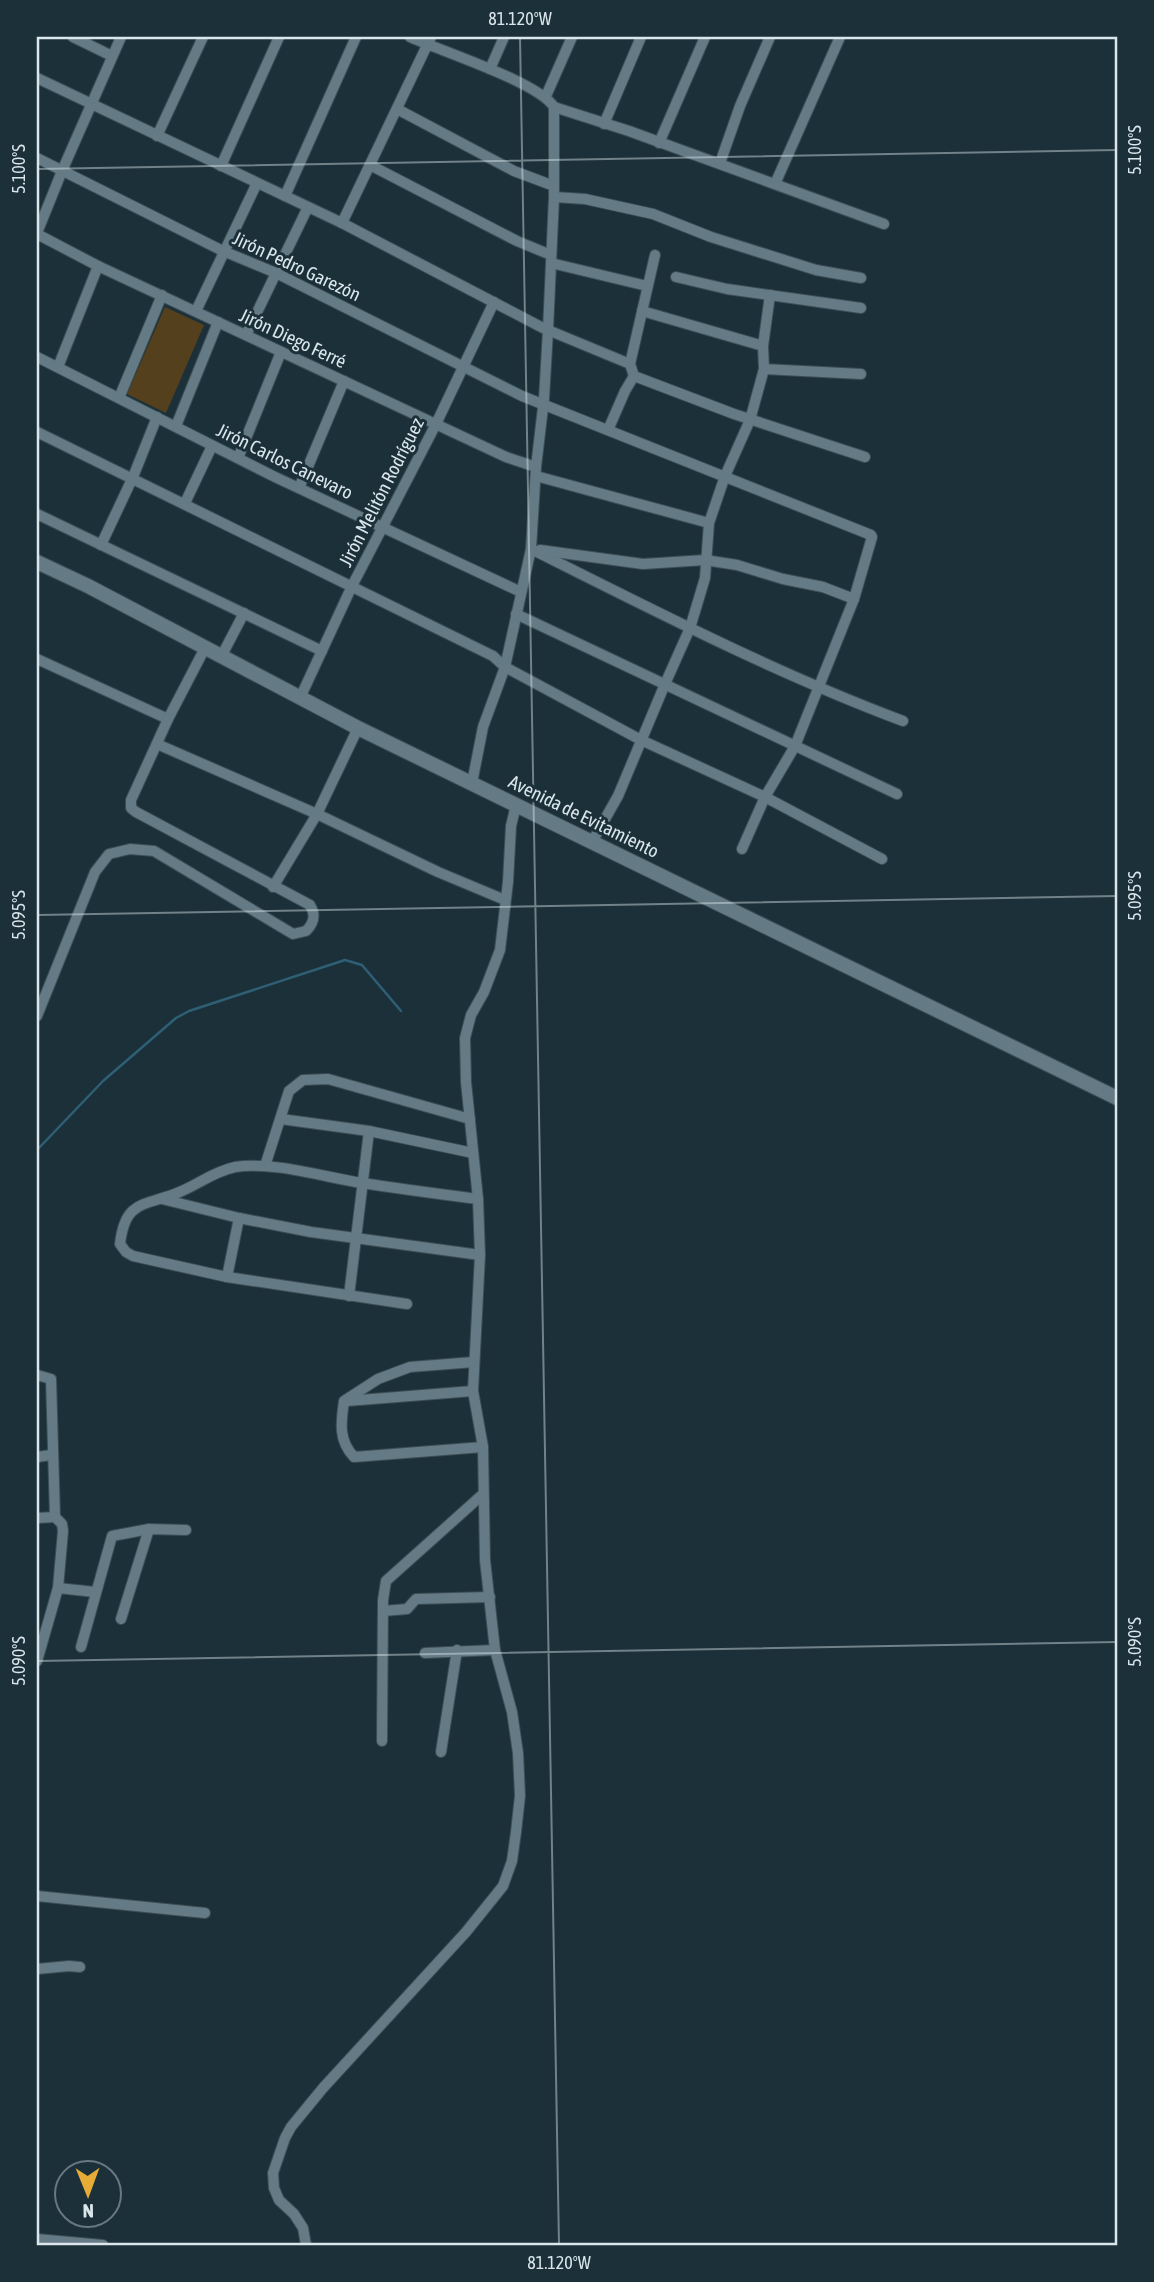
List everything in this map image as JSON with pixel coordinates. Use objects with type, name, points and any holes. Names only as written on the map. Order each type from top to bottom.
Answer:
[{"type":"street","points":[[73,37],[112,56]]},
{"type":"street","points":[[37,233],[121,37]]},
{"type":"street","points":[[158,136],[204,37]]},
{"type":"street","points":[[221,166],[279,37]]},
{"type":"street","points":[[285,196],[356,37]]},
{"type":"street","points":[[410,37],[429,41],[546,96],[554,107],[720,163],[884,224]]},
{"type":"street","points":[[490,69],[504,37]]},
{"type":"street","points":[[546,96],[572,37]]},
{"type":"street","points":[[604,124],[641,37]]},
{"type":"street","points":[[659,143],[705,37]]},
{"type":"street","points":[[720,163],[740,106],[770,37]]},
{"type":"street","points":[[775,184],[840,37]]},
{"type":"street","points":[[342,223],[429,41]]},
{"type":"street","points":[[37,78],[342,223],[548,330],[630,364]]},
{"type":"street","points":[[472,783],[482,727],[505,667],[531,549],[548,330],[554,191],[554,107]]},
{"type":"street","points":[[397,109],[554,191],[653,215],[711,237],[816,270],[861,278]]},
{"type":"street","name":"Jirón Pedro Garezón","points":[[37,158],[543,405],[871,535],[854,599]]},
{"type":"street","points":[[370,165],[551,259],[648,286]]},
{"type":"street","points":[[196,311],[257,183]]},
{"type":"street","points":[[246,335],[308,207]]},
{"type":"street","name":"Jirón Diego Ferré","points":[[37,233],[98,265],[536,471],[709,523]]},
{"type":"street","points":[[608,430],[634,376],[630,364],[654,255]]},
{"type":"street","points":[[58,367],[98,265]]},
{"type":"street","points":[[677,277],[699,284],[861,308]]},
{"type":"street","points":[[119,398],[162,295]]},
{"type":"street","points":[[592,842],[618,796],[690,628],[705,578],[709,523],[724,476],[750,420],[764,369],[763,346],[770,295]]},
{"type":"street","name":"Jirón Melitón Rodríguez","points":[[300,698],[352,586],[436,425],[494,302]]},
{"type":"street","points":[[642,311],[763,346]]},
{"type":"street","points":[[176,426],[218,322]]},
{"type":"street","points":[[239,458],[281,352]]},
{"type":"street","name":"Jirón Carlos Canevaro","points":[[37,357],[212,446],[521,592]]},
{"type":"street","points":[[764,369],[861,374]]},
{"type":"street","points":[[634,376],[750,420],[865,457]]},
{"type":"street","points":[[299,488],[344,381]]},
{"type":"street","points":[[102,545],[158,417]]},
{"type":"street","points":[[37,432],[492,656],[505,667],[641,740],[765,797],[882,859]]},
{"type":"street","points":[[185,503],[212,446]]},
{"type":"street","points":[[37,514],[322,651]]},
{"type":"street","points":[[531,549],[643,564],[705,560],[737,565],[822,587],[854,599],[795,746],[765,797],[741,849]]},
{"type":"street","points":[[531,549],[690,628],[844,699],[903,721]]},
{"type":"street","name":"Avenida de Evitamiento","points":[[37,562],[88,586],[358,728],[1117,1098]]},
{"type":"street","points":[[221,657],[244,613]]},
{"type":"street","points":[[516,614],[897,794]]},
{"type":"street","points":[[37,1016],[95,872],[109,854],[130,849],[154,851],[286,932],[293,934],[306,931],[314,920],[314,911],[310,905],[131,808],[131,800],[168,719],[205,648]]},
{"type":"street","points":[[37,659],[168,719]]},
{"type":"street","points":[[273,887],[317,814],[358,728]]},
{"type":"street","points":[[157,744],[505,900]]},
{"type":"street","points":[[306,2245],[303,2228],[294,2214],[279,2200],[273,2183],[275,2163],[285,2138],[323,2088],[466,1932],[503,1886],[516,1832],[520,1786],[512,1712],[495,1650],[485,1560],[483,1447],[473,1391],[480,1255],[478,1199],[466,1082],[466,1029],[498,957],[508,882],[511,826],[516,805]]},
{"type":"street","points":[[265,1166],[289,1091],[303,1080],[328,1079],[470,1119]]},
{"type":"street","points":[[281,1119],[369,1131],[473,1153]]},
{"type":"street","points":[[349,1296],[369,1131]]},
{"type":"street","points":[[407,1304],[227,1277],[133,1256],[122,1249],[121,1234],[125,1220],[145,1202],[178,1193],[211,1174],[256,1165],[478,1199]]},
{"type":"street","points":[[159,1198],[240,1219],[355,1239],[480,1255]]},
{"type":"street","points":[[227,1277],[240,1219]]},
{"type":"street","points":[[474,1362],[410,1367],[378,1379],[344,1401],[340,1430],[346,1449],[354,1457],[483,1447]]},
{"type":"street","points":[[37,1375],[51,1379],[51,1455],[55,1517],[62,1524],[63,1531],[58,1588],[37,1661]]},
{"type":"street","points":[[344,1401],[473,1391]]},
{"type":"street","points":[[37,1420],[51,1420]]},
{"type":"street","points":[[37,1457],[51,1455]]},
{"type":"street","points":[[382,1741],[383,1611],[386,1581],[482,1495]]},
{"type":"street","points":[[37,1518],[55,1517]]},
{"type":"street","points":[[81,1647],[113,1536],[149,1529],[186,1530]]},
{"type":"street","points":[[121,1619],[149,1529]]},
{"type":"street","points":[[58,1588],[95,1592]]},
{"type":"street","points":[[383,1611],[407,1609],[416,1599],[490,1597]]},
{"type":"street","points":[[441,1752],[457,1650]]},
{"type":"street","points":[[425,1653],[495,1650]]},
{"type":"street","points":[[37,1896],[205,1913]]},
{"type":"street","points":[[37,1969],[80,1967]]},
{"type":"street","points":[[37,2239],[103,2245]]},
{"type":"shaded area","points":[[165,307],[204,325],[166,413],[127,394]]},
{"type":"waterway","points":[[37,1150],[103,1081],[176,1018],[189,1011],[345,960],[362,965],[401,1011]]}]
